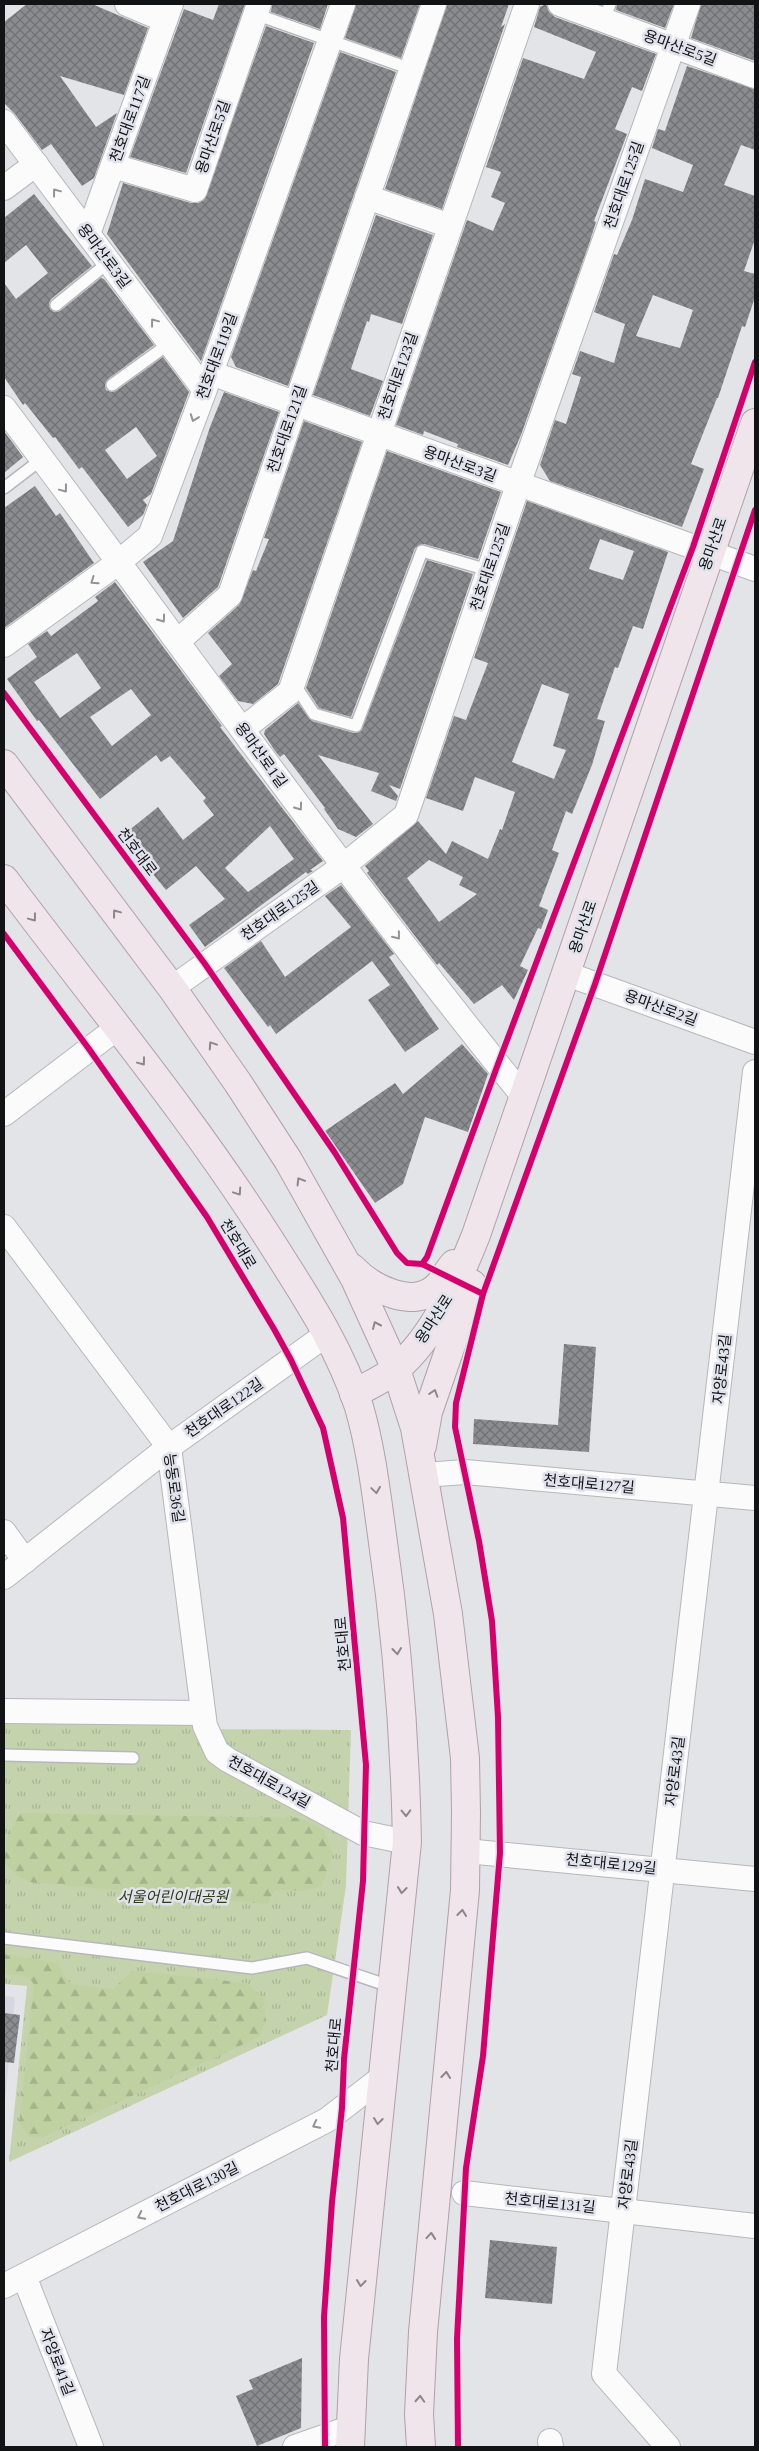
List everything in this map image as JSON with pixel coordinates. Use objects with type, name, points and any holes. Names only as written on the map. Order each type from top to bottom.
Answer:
[{"type":"main road","name":"용마산로","points":[[354,1394],[396,1369],[422,1339],[457,1281],[476,1235],[755,423]]},
{"type":"main road","points":[[4,764],[172,988],[265,1124],[319,1212],[347,1263],[396,1369],[415,1428],[448,1614],[459,1705],[465,1758],[466,1851],[423,2332],[419,2414],[421,2447]]},
{"type":"main road","name":"천호대로","points":[[4,879],[218,1162],[277,1250],[342,1363],[354,1394],[372,1464],[399,1673],[406,1759],[407,1842],[354,2359],[350,2438]]},
{"type":"main road","points":[[347,1263],[375,1287],[403,1296],[417,1297],[439,1286],[444,1275],[476,1235]]},
{"type":"main road","points":[[422,1466],[428,1412],[452,1337],[471,1288],[476,1235]]},
{"type":"street","points":[[126,4],[168,12]]},
{"type":"street","name":"천호대로119길","points":[[4,645],[119,562],[150,536],[208,381],[343,4]]},
{"type":"street","name":"천호대로121길","points":[[178,641],[230,595],[434,4]]},
{"type":"street","name":"천호대로123길","points":[[243,729],[290,692],[527,4]]},
{"type":"street","name":"용마산로5길","points":[[560,4],[607,12],[673,45],[755,76]]},
{"type":"street","name":"천호대로125길","points":[[172,988],[342,867],[406,815],[488,570],[688,4]]},
{"type":"street","name":"용마산로5길","points":[[112,166],[195,190],[257,9]]},
{"type":"street","name":"천호대로117길","points":[[88,234],[168,12]]},
{"type":"street","name":"용마산로3길","points":[[4,122],[170,343],[208,381],[296,404],[755,569]]},
{"type":"street","points":[[4,188],[36,164]]},
{"type":"street","points":[[367,197],[450,226]]},
{"type":"street","name":"용마산로1길","points":[[4,408],[243,729],[342,867],[524,1097]]},
{"type":"street","name":"용마산로2길","points":[[567,974],[755,1042]]},
{"type":"street","points":[[4,1114],[117,1028]]},
{"type":"street","name":"자양로43길","points":[[668,2447],[604,2374],[755,1072]]},
{"type":"street","name":"능동로36길","points":[[4,1227],[169,1447],[204,1713]]},
{"type":"street","name":"천호대로122길","points":[[4,1577],[169,1447],[327,1334]]},
{"type":"street","name":"천호대로127길","points":[[422,1466],[465,1472],[755,1498]]},
{"type":"street","points":[[4,1532],[26,1561]]},
{"type":"street","points":[[4,1711],[204,1713]]},
{"type":"street","name":"천호대로124길","points":[[204,1713],[210,1740],[217,1752],[228,1760],[363,1833],[407,1842]]},
{"type":"street","name":"천호대로129길","points":[[466,1851],[755,1879]]},
{"type":"street","name":"천호대로130길","points":[[14,2281],[327,2120],[384,2076]]},
{"type":"street","name":"천호대로131길","points":[[464,2193],[755,2226]]},
{"type":"street","name":"자양로41길","points":[[14,2281],[91,2447]]},
{"type":"street","points":[[296,2447],[350,2438]]},
{"type":"lane","points":[[257,9],[330,40],[411,69]]},
{"type":"lane","points":[[56,305],[109,262]]},
{"type":"lane","points":[[112,385],[170,343]]},
{"type":"lane","points":[[4,488],[42,459]]},
{"type":"lane","points":[[293,682],[314,714],[356,726],[422,551],[488,570]]},
{"type":"lane","points":[[4,1755],[133,1758]]},
{"type":"lane","points":[[4,1938],[252,1968],[307,1958],[392,1987]]},
{"type":"shaded area","points":[[4,1996],[15,1997],[4,2112]]},
{"type":"green space","name":"서울어린이대공원","points":[[4,1716],[198,1719],[199,1729],[351,1730],[346,1886],[327,2015],[9,2162],[27,1986],[4,1984]]},
{"type":"green space","points":[[21,1813],[299,1818],[323,1829],[333,1853],[322,1886],[304,1891],[275,1890],[267,1904],[29,1882],[18,1876],[4,1863],[8,1834]]},
{"type":"green space","points":[[4,1955],[56,1962],[71,1984],[113,1989],[132,1971],[247,1983],[264,1999],[266,2022],[259,2037],[41,2138],[29,2137],[19,2124],[34,1983],[25,1976],[4,1974]]},
{"type":"building","points":[[27,4],[92,4],[148,28],[124,95],[60,76],[96,127],[117,113],[94,178],[82,186],[51,144],[42,150],[15,114],[4,103],[4,22]]},
{"type":"building","points":[[219,4],[245,4],[186,173],[130,157],[184,9],[213,20]]},
{"type":"building","points":[[272,4],[328,4],[320,29],[271,12]]},
{"type":"building","points":[[356,4],[420,4],[401,58],[345,38]]},
{"type":"building","points":[[447,4],[509,4],[501,27],[505,24],[442,209],[385,189]]},
{"type":"building","points":[[546,4],[549,12],[555,17],[656,54],[642,91],[632,87],[615,129],[627,134],[594,221],[596,222],[589,244],[521,435],[508,465],[457,447],[458,444],[424,431],[423,435],[396,425],[467,220],[493,231],[505,203],[491,197],[501,172],[486,167],[523,58],[584,79],[596,52],[534,27],[540,7]]},
{"type":"building","points":[[617,4],[674,4],[665,28],[616,10]]},
{"type":"building","points":[[701,4],[755,4],[755,61],[691,38]]},
{"type":"building","points":[[266,26],[314,43],[201,361],[107,234],[123,183],[191,203],[198,203],[204,200]]},
{"type":"building","points":[[340,52],[396,72],[288,386],[236,367],[231,357]]},
{"type":"building","points":[[687,66],[755,89],[755,150],[741,145],[724,185],[755,196],[755,239],[744,271],[755,274],[755,297],[745,327],[742,326],[718,398],[691,464],[704,469],[682,527],[550,481],[540,465],[555,420],[566,424],[581,377],[572,374],[580,351],[614,363],[625,324],[594,312],[614,254],[617,255],[632,220],[645,179],[683,192],[693,165],[652,148],[658,129],[665,131]],"holes":[[[653,295],[693,310],[680,348],[636,336]]]},
{"type":"building","points":[[34,194],[92,266],[51,299],[49,303],[50,309],[54,312],[60,311],[101,278],[104,279],[154,345],[108,379],[105,385],[106,390],[116,391],[163,357],[189,392],[151,494],[143,500],[147,505],[143,515],[128,527],[82,467],[79,469],[55,437],[53,438],[25,403],[23,405],[4,377],[4,283],[16,299],[48,273],[26,245],[4,263],[4,218]],"holes":[[[136,427],[157,456],[127,479],[105,450]]]},
{"type":"building","points":[[376,215],[433,235],[402,324],[371,314],[369,322],[367,321],[351,369],[383,381],[370,416],[313,395]]},
{"type":"building","points":[[224,392],[279,412],[218,587],[183,618],[143,562],[173,541],[210,427]]},
{"type":"building","points":[[304,421],[362,442],[278,684],[253,704],[238,701],[219,676],[232,664],[208,633],[239,605],[253,570],[256,571],[269,539],[264,538]]},
{"type":"building","points":[[4,431],[23,457],[4,473]]},
{"type":"building","points":[[387,451],[501,492],[478,559],[424,544],[415,548],[351,717],[319,708],[306,688]]},
{"type":"building","points":[[35,486],[56,516],[60,513],[94,563],[4,628],[4,508]]},
{"type":"building","points":[[527,501],[668,552],[643,629],[633,626],[618,668],[615,667],[597,719],[605,721],[592,765],[572,814],[566,811],[552,850],[559,853],[539,906],[548,910],[541,929],[538,928],[520,966],[528,970],[514,1000],[502,985],[474,1004],[439,963],[437,965],[367,873],[369,871],[365,866],[418,821],[446,854],[452,841],[488,859],[500,829],[502,830],[515,792],[475,777],[463,811],[426,798],[454,716],[466,720],[488,663],[474,658]],"holes":[[[600,539],[634,551],[623,580],[589,569]],[[542,684],[569,694],[553,746],[566,750],[554,779],[512,762]],[[429,860],[463,877],[459,885],[477,894],[439,922],[407,878]]]},
{"type":"building","points":[[427,560],[473,574],[400,789],[389,785],[398,796],[396,801],[371,791],[379,773],[318,755],[373,824],[356,837],[338,829],[325,808],[284,754],[280,757],[275,751],[264,734],[265,730],[298,703],[312,721],[354,733],[361,731]]},
{"type":"building","points":[[115,582],[222,726],[220,727],[323,861],[310,870],[313,871],[308,874],[306,872],[205,947],[189,925],[225,899],[196,866],[166,890],[122,836],[158,807],[183,840],[214,815],[203,801],[206,798],[170,756],[161,762],[156,755],[100,799],[39,720],[37,721],[7,679],[37,657],[28,644],[47,631],[51,636],[98,601],[95,597]],"holes":[[[77,653],[101,688],[60,718],[34,682]],[[131,689],[151,715],[112,746],[90,717]],[[270,826],[294,859],[248,892],[225,868]]]},
{"type":"building","points":[[341,885],[394,954],[389,957],[439,1029],[405,1052],[368,1000],[390,985],[372,961],[276,1034],[270,1025],[268,1027],[224,968],[261,941],[285,977],[351,927],[325,896]]},
{"type":"building","points":[[462,1044],[488,1074],[468,1132],[425,1117],[403,1184],[375,1203],[325,1131],[395,1083],[403,1094]]},
{"type":"building","points":[[564,1344],[596,1347],[589,1452],[473,1444],[474,1419],[558,1425]]},
{"type":"building","points":[[4,2013],[20,2015],[14,2063],[4,2062]]},
{"type":"building","points":[[490,2240],[557,2247],[552,2304],[485,2298]]},
{"type":"building","points":[[302,2358],[301,2428],[257,2446],[236,2396],[253,2389],[249,2380]]},
{"type":"cycle path","points":[[422,1264],[427,1257],[693,547],[755,362]]},
{"type":"cycle path","points":[[458,2447],[457,2339],[466,2168],[483,2056],[500,1853],[498,1717],[492,1621],[479,1541],[455,1427],[456,1403],[483,1294],[595,984],[755,510]]},
{"type":"cycle path","points":[[4,693],[205,964],[335,1153],[397,1253],[407,1263],[422,1264],[483,1294]]},
{"type":"cycle path","points":[[4,934],[89,1049],[207,1217],[274,1329],[323,1428],[343,1518],[366,1765],[363,1881],[344,2059],[342,2108],[332,2202],[324,2317],[325,2447]]}]
